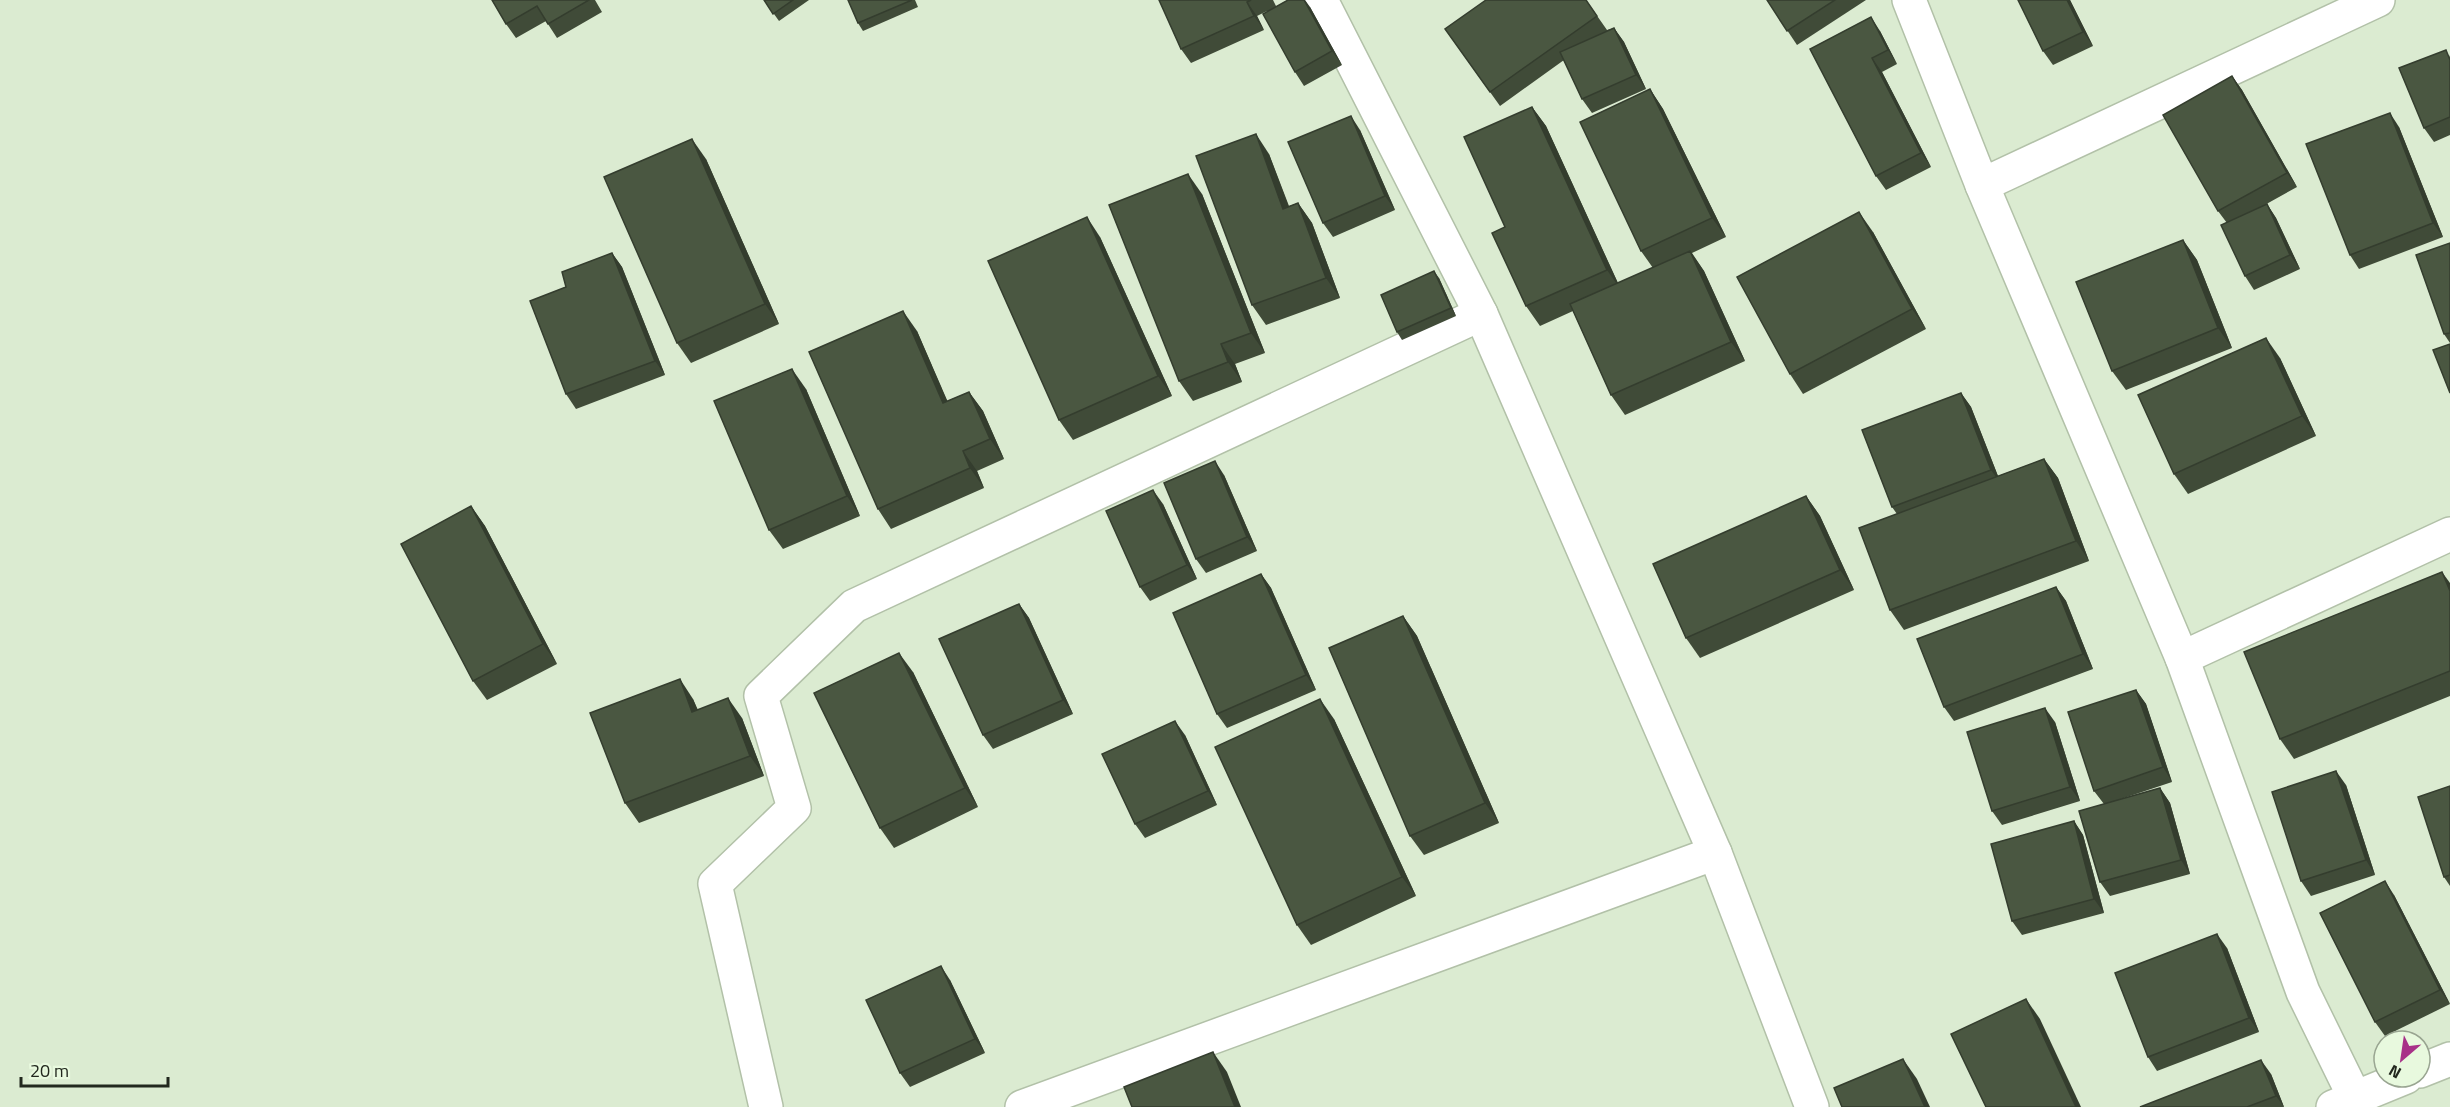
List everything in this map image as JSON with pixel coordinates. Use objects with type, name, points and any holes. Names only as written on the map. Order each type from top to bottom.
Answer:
[{"type":"street","points":[[1320,0],[1481,314],[1715,853],[1812,1107]]},
{"type":"street","points":[[1909,0],[1982,185],[2182,658],[2344,1102],[2376,1089]]},
{"type":"street","points":[[1982,185],[2378,0]]},
{"type":"street","points":[[766,1107],[715,884],[794,808],[761,696],[854,606],[1481,314]]},
{"type":"street","points":[[2182,658],[2450,534]]},
{"type":"street","points":[[1022,1107],[1715,853]]},
{"type":"street","points":[[2432,1066],[2450,1059]]},
{"type":"building","points":[[492,0],[589,0],[548,24],[537,6],[506,24]]},
{"type":"building","points":[[764,0],[793,0],[773,14]]},
{"type":"building","points":[[848,0],[912,0],[858,23]]},
{"type":"building","points":[[1159,0],[1251,0],[1247,2],[1254,16],[1181,49]]},
{"type":"building","points":[[1288,0],[1304,0],[1332,51],[1295,72],[1263,14]]},
{"type":"building","points":[[1486,0],[1586,0],[1597,16],[1490,92],[1445,29]]},
{"type":"building","points":[[1767,0],[1835,0],[1787,31]]},
{"type":"building","points":[[2018,0],[2067,0],[2083,32],[2043,51]]},
{"type":"building","points":[[1871,17],[1888,50],[1872,58],[1921,153],[1876,176],[1810,49]]},
{"type":"building","points":[[1614,28],[1636,75],[1582,99],[1560,52]]},
{"type":"building","points":[[2446,50],[2450,60],[2450,117],[2424,128],[2399,68]]},
{"type":"building","points":[[2232,76],[2287,173],[2218,211],[2163,115]]},
{"type":"building","points":[[1650,89],[1712,218],[1641,251],[1580,122]]},
{"type":"building","points":[[1532,107],[1607,270],[1526,306],[1492,233],[1505,227],[1464,137]]},
{"type":"building","points":[[2390,113],[2433,223],[2350,255],[2306,144]]},
{"type":"building","points":[[1351,116],[1385,196],[1323,223],[1288,142]]},
{"type":"building","points":[[1256,134],[1283,209],[1298,203],[1326,278],[1252,305],[1196,156]]},
{"type":"building","points":[[692,139],[765,304],[677,343],[604,177]]},
{"type":"building","points":[[1188,174],[1251,333],[1221,344],[1228,362],[1179,381],[1109,205]]},
{"type":"building","points":[[2267,204],[2290,255],[2245,276],[2221,225]]},
{"type":"building","points":[[1859,212],[1912,309],[1790,374],[1737,277]]},
{"type":"building","points":[[1087,217],[1158,376],[1059,420],[988,261]]},
{"type":"building","points":[[2183,240],[2218,328],[2112,371],[2076,282]]},
{"type":"building","points":[[2450,243],[2450,333],[2444,334],[2416,255]]},
{"type":"building","points":[[1690,251],[1731,342],[1611,395],[1570,304]]},
{"type":"building","points":[[612,253],[655,361],[566,394],[530,301],[566,287],[562,272]]},
{"type":"building","points":[[1434,271],[1451,308],[1397,332],[1381,295]]},
{"type":"building","points":[[903,311],[943,403],[969,392],[990,439],[963,451],[970,468],[878,509],[809,352]]},
{"type":"building","points":[[2266,338],[2302,416],[2174,474],[2138,395]]},
{"type":"building","points":[[2450,344],[2450,393],[2433,350]]},
{"type":"building","points":[[792,369],[847,496],[769,530],[714,401]]},
{"type":"building","points":[[1961,393],[1991,470],[1892,507],[1862,430]]},
{"type":"building","points":[[2044,459],[2076,541],[1890,610],[1859,528]]},
{"type":"building","points":[[1215,461],[1247,537],[1196,559],[1164,483]]},
{"type":"building","points":[[1153,490],[1187,565],[1140,587],[1106,511]]},
{"type":"building","points":[[1806,496],[1840,570],[1686,638],[1653,564]]},
{"type":"building","points":[[471,506],[543,644],[473,681],[401,544]]},
{"type":"building","points":[[2442,572],[2450,591],[2450,671],[2280,739],[2244,652]]},
{"type":"building","points":[[1261,574],[1306,675],[1217,714],[1173,613]]},
{"type":"building","points":[[2056,587],[2083,654],[1944,707],[1917,639]]},
{"type":"building","points":[[1019,604],[1063,700],[983,735],[939,639]]},
{"type":"building","points":[[1403,616],[1485,803],[1410,836],[1329,648]]},
{"type":"building","points":[[899,653],[965,788],[880,828],[814,693]]},
{"type":"building","points":[[680,679],[692,712],[728,698],[750,756],[625,803],[590,713]]},
{"type":"building","points":[[2136,690],[2163,767],[2094,791],[2068,712]]},
{"type":"building","points":[[1320,699],[1402,877],[1297,925],[1215,747]]},
{"type":"building","points":[[2045,708],[2070,787],[1992,811],[1967,732]]},
{"type":"building","points":[[1175,721],[1208,791],[1135,824],[1102,754]]},
{"type":"building","points":[[2336,771],[2366,860],[2301,881],[2272,792]]},
{"type":"building","points":[[2450,786],[2450,875],[2444,877],[2418,797]]},
{"type":"building","points":[[2160,788],[2181,860],[2100,882],[2079,811]]},
{"type":"building","points":[[2074,821],[2094,899],[2012,921],[1991,844]]},
{"type":"building","points":[[2385,881],[2440,990],[2375,1022],[2320,913]]},
{"type":"building","points":[[2217,934],[2249,1018],[2148,1057],[2115,973]]},
{"type":"building","points":[[941,966],[975,1039],[900,1073],[866,1000]]},
{"type":"building","points":[[2026,999],[2076,1107],[1986,1107],[1951,1034]]},
{"type":"building","points":[[1213,1052],[1235,1107],[1132,1107],[1124,1087]]},
{"type":"building","points":[[1903,1059],[1925,1107],[1842,1107],[1834,1088]]},
{"type":"building","points":[[2261,1060],[2276,1096],[2247,1107],[2140,1107]]}]
